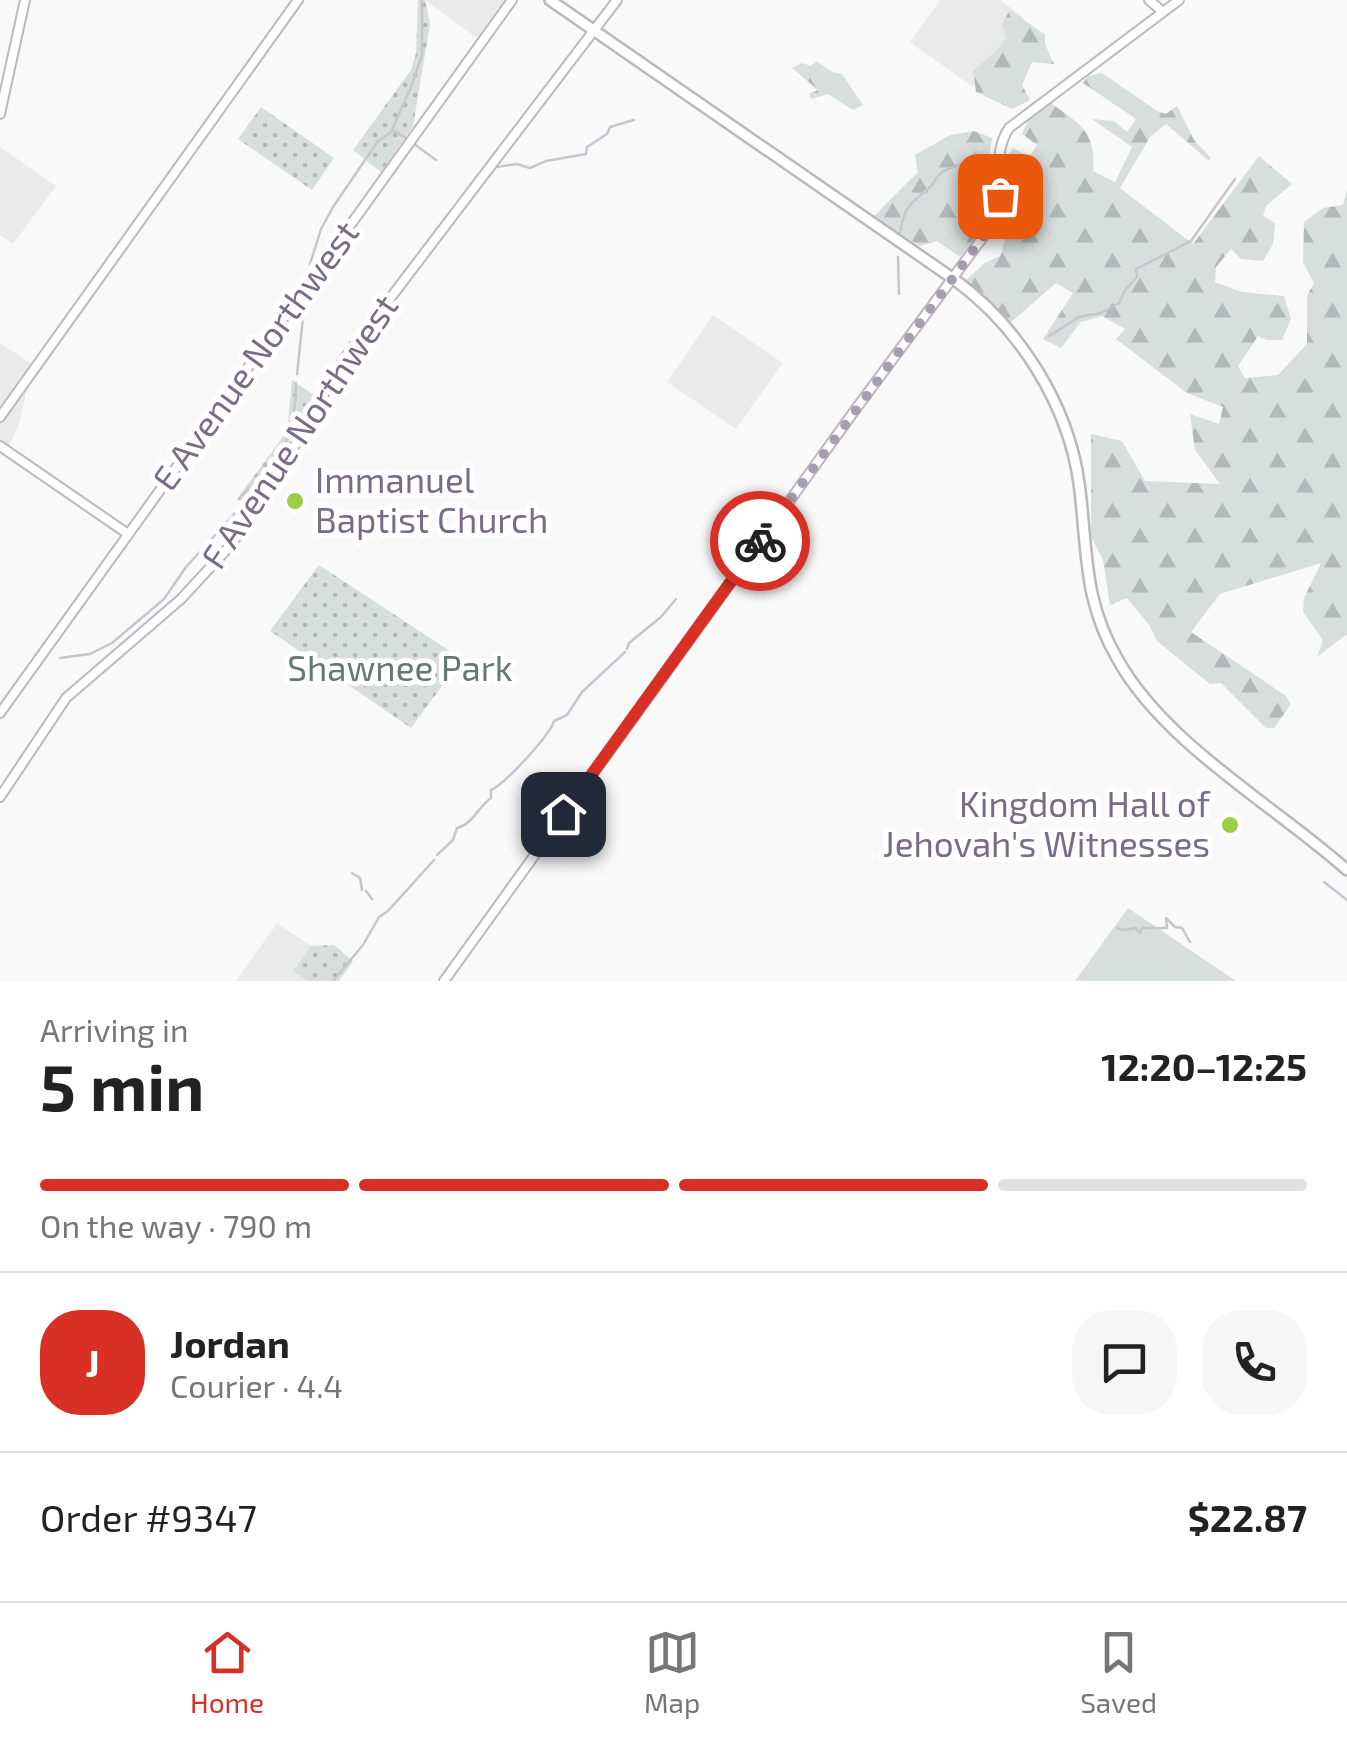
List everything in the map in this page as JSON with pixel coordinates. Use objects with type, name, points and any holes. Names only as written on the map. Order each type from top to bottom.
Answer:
[{"type":"main road","points":[[550,0],[984,304],[1016,340],[1058,412],[1072,448],[1089,587],[1102,629],[1128,678],[1178,733],[1347,874]]},
{"type":"street","points":[[0,114],[25,0]]},
{"type":"street","points":[[0,417],[298,0]]},
{"type":"street","name":"E Avenue Northwest","points":[[0,713],[512,0]]},
{"type":"street","name":"F Avenue Northwest","points":[[0,797],[66,698],[181,599],[229,547],[267,494],[344,359],[617,0]]},
{"type":"street","points":[[1149,0],[1163,12]]},
{"type":"street","points":[[444,981],[997,215],[998,154],[1009,128],[1178,0]]},
{"type":"street","points":[[0,446],[128,534]]},
{"type":"shaded area","points":[[425,0],[505,0],[477,38]]},
{"type":"shaded area","points":[[940,0],[1000,0],[1023,17],[973,87],[910,42]]},
{"type":"shaded area","points":[[0,147],[56,186],[13,244],[0,235]]},
{"type":"shaded area","points":[[713,315],[783,363],[736,429],[667,382]]},
{"type":"shaded area","points":[[0,343],[36,367],[30,375],[19,424],[7,450],[0,446]]},
{"type":"shaded area","points":[[277,923],[311,946],[293,971],[307,981],[236,981]]},
{"type":"green space","points":[[418,0],[425,0],[430,24],[413,126],[381,172],[353,150],[411,70],[416,53]]},
{"type":"green space","points":[[1010,10],[1045,35],[1054,64],[1032,62],[1022,85],[1030,100],[1012,109],[976,92],[973,71],[1006,38],[1002,24]]},
{"type":"green space","points":[[816,61],[842,74],[863,105],[853,110],[828,94],[811,99],[809,94],[818,90],[792,68],[802,63],[811,66]]},
{"type":"green space","points":[[1102,73],[1157,111],[1166,114],[1177,106],[1194,140],[1211,158],[1209,161],[1166,124],[1150,137],[1120,188],[1193,244],[1259,156],[1292,184],[1266,206],[1263,216],[1275,223],[1273,244],[1263,261],[1241,259],[1231,249],[1216,267],[1215,282],[1241,292],[1284,296],[1291,319],[1282,340],[1258,336],[1238,366],[1245,378],[1278,375],[1307,344],[1307,296],[1314,283],[1303,262],[1304,222],[1323,208],[1343,205],[1347,190],[1347,634],[1317,657],[1323,640],[1303,612],[1304,598],[1321,563],[1220,594],[1191,632],[1286,696],[1291,704],[1274,728],[1266,728],[1221,683],[1210,684],[1157,641],[1127,598],[1110,605],[1103,560],[1091,536],[1091,434],[1122,441],[1145,481],[1220,484],[1195,450],[1190,414],[1219,424],[1223,407],[1187,393],[1116,339],[1125,329],[1102,316],[1081,322],[1061,348],[1043,339],[1073,293],[1056,283],[1010,323],[966,280],[1000,256],[1022,182],[1005,176],[1004,161],[1013,148],[1029,157],[1037,145],[1022,134],[1031,114],[1049,102],[1088,136],[1093,171],[1115,182],[1132,147],[1092,119],[1114,121],[1127,132],[1136,119],[1083,83],[1088,76]]},
{"type":"green space","points":[[261,107],[334,158],[312,190],[238,139]]},
{"type":"green space","points":[[974,131],[992,138],[988,220],[960,257],[937,241],[920,246],[873,217],[918,172],[915,155],[950,135]]},
{"type":"green space","points":[[292,380],[315,396],[248,505],[237,499],[287,431]]},
{"type":"green space","name":"Shawnee Park","points":[[319,565],[462,659],[411,728],[270,631]]},
{"type":"green space","points":[[1128,908],[1236,981],[1075,981]]},
{"type":"green space","points":[[334,945],[353,961],[339,981],[307,981],[293,971],[311,946]]},
{"type":"waterway","points":[[310,264],[333,207],[378,141],[391,132],[411,87],[422,55],[422,0]]},
{"type":"waterway","points":[[497,167],[517,164],[530,168],[586,154],[587,147],[607,134],[610,127],[634,120]]},
{"type":"waterway","points":[[394,131],[406,138]]},
{"type":"waterway","points":[[414,144],[436,160]]},
{"type":"waterway","points":[[900,232],[904,215],[914,201],[941,173],[967,161],[976,152]]},
{"type":"waterway","points":[[1049,336],[1079,317],[1101,313],[1119,303],[1137,277],[1136,269],[1191,241],[1235,179]]},
{"type":"waterway","points":[[898,257],[899,294]]},
{"type":"waterway","points":[[297,374],[305,299]]},
{"type":"waterway","points":[[239,499],[267,472],[286,442],[293,419],[296,383]]},
{"type":"waterway","points":[[60,658],[90,654],[112,643],[164,599],[186,567],[238,510]]},
{"type":"waterway","points":[[627,649],[676,599]]},
{"type":"waterway","points":[[437,855],[453,840],[457,828],[491,798],[491,790],[536,747],[554,721],[567,715],[582,692],[625,652]]},
{"type":"waterway","points":[[333,981],[363,945],[379,917],[434,860]]},
{"type":"waterway","points":[[352,873],[360,878],[362,890]]},
{"type":"waterway","points":[[1324,882],[1347,900]]},
{"type":"waterway","points":[[366,891],[372,899]]},
{"type":"waterway","points":[[1117,928],[1136,928],[1140,933],[1142,928],[1167,928],[1166,918],[1182,928],[1190,942]]},
{"type":"way so far","points":[[760,541],[989,229],[997,215],[1000,196]]},
{"type":"place","name":"Immanuel Baptist Church","points":[[295,501]]},
{"type":"place","name":"Kingdom Hall of Jehovah's Witnesses","points":[[1230,825]]},
{"type":"route","points":[[563,814],[760,541]]}]
